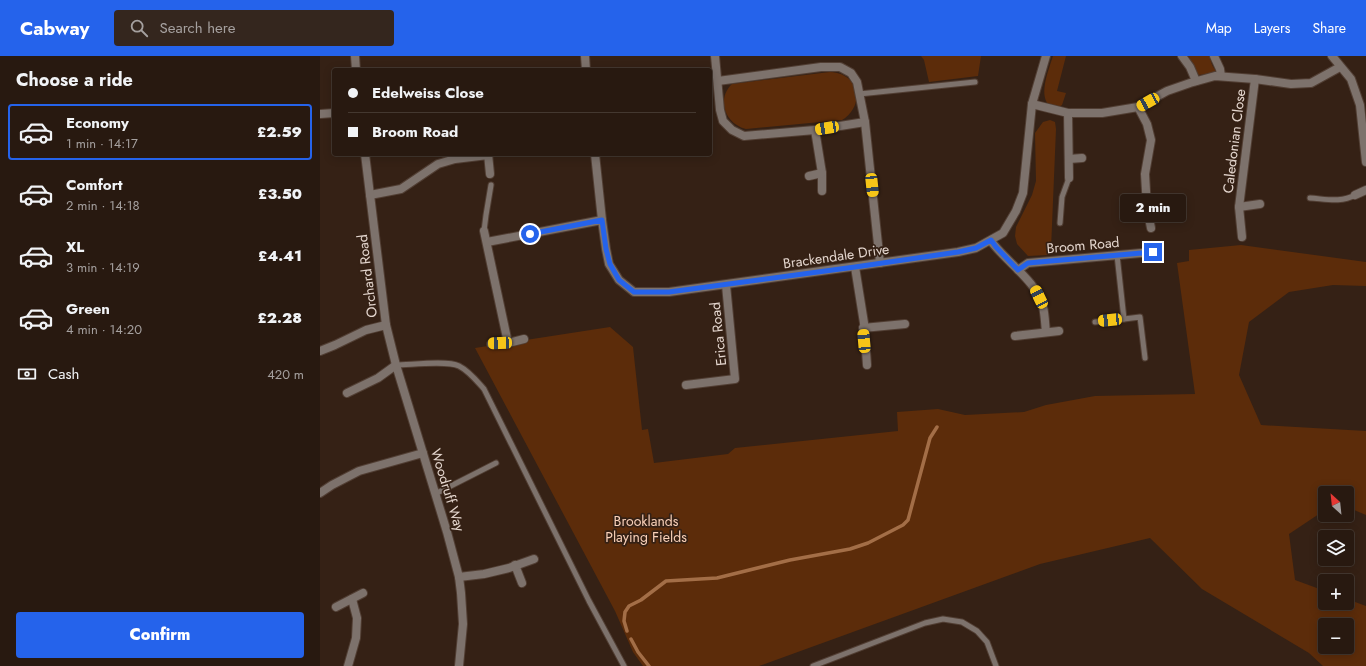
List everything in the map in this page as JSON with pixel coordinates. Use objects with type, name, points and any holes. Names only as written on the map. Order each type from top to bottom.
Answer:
[{"type":"street","points":[[354,56],[356,68]]},
{"type":"street","points":[[585,56],[586,68]]},
{"type":"street","points":[[715,56],[720,110],[723,121],[732,130],[744,136],[815,130],[865,122]]},
{"type":"street","name":"Brackendale Drive","points":[[595,156],[602,220],[606,249],[610,264],[619,280],[634,292],[669,292],[726,285],[958,252],[976,248],[1003,233],[1016,211],[1023,193],[1032,104],[1046,56]]},
{"type":"street","points":[[1182,56],[1190,67],[1196,81]]},
{"type":"street","points":[[1214,56],[1221,76]]},
{"type":"street","points":[[1332,56],[1350,80],[1360,105],[1366,162]]},
{"type":"street","points":[[1032,104],[1068,113],[1102,112],[1138,107],[1167,91],[1215,76],[1255,79],[1291,84],[1311,83],[1340,66]]},
{"type":"street","points":[[718,81],[821,67],[840,67],[851,73],[857,82],[865,122],[880,263]]},
{"type":"street","name":"Caledonian Close","points":[[1242,237],[1239,207],[1255,79]]},
{"type":"street","points":[[1138,107],[1147,124],[1151,140],[1145,174],[1150,228]]},
{"type":"street","points":[[320,114],[332,113]]},
{"type":"street","points":[[1068,113],[1069,178]]},
{"type":"street","points":[[815,130],[822,172],[822,191]]},
{"type":"street","name":"Orchard Road","points":[[320,351],[366,330],[386,325],[365,156]]},
{"type":"street","points":[[370,195],[401,188],[438,164],[455,159],[480,156]]},
{"type":"street","points":[[488,156],[490,174]]},
{"type":"street","points":[[1069,159],[1082,158]]},
{"type":"street","points":[[809,176],[822,172]]},
{"type":"street","points":[[1355,195],[1366,190]]},
{"type":"street","name":"Caledonian Close","points":[[1239,207],[1260,204]]},
{"type":"street","points":[[1125,209],[1147,208]]},
{"type":"street","points":[[487,242],[602,220]]},
{"type":"street","points":[[484,231],[508,343]]},
{"type":"street","points":[[991,240],[1034,288],[1043,306],[1046,332]]},
{"type":"street","name":"Broom Road","points":[[1018,270],[1028,263],[1153,252]]},
{"type":"street","points":[[855,267],[867,365]]},
{"type":"street","name":"Erica Road","points":[[686,385],[735,379],[726,285]]},
{"type":"street","points":[[863,328],[905,324]]},
{"type":"street","name":"Woodruff Way","points":[[386,325],[396,365],[436,494],[459,578],[463,624],[459,666]]},
{"type":"street","points":[[1015,336],[1059,331]]},
{"type":"street","points":[[491,344],[508,343],[524,339]]},
{"type":"street","points":[[347,394],[378,378],[396,365]]},
{"type":"street","points":[[320,493],[359,471],[423,453]]},
{"type":"street","points":[[459,578],[509,568],[534,559]]},
{"type":"street","points":[[515,566],[522,583]]},
{"type":"street","points":[[336,606],[363,593]]},
{"type":"street","points":[[348,666],[356,638],[357,618],[352,599]]},
{"type":"lane","points":[[859,94],[975,82]]},
{"type":"lane","points":[[1060,223],[1062,197],[1069,178]]},
{"type":"lane","points":[[484,231],[492,185]]},
{"type":"lane","points":[[1310,198],[1338,200],[1348,199],[1355,195]]},
{"type":"lane","points":[[1117,255],[1124,319]]},
{"type":"lane","points":[[1096,322],[1140,317],[1145,358]]},
{"type":"lane","points":[[396,365],[444,363],[457,365],[471,374],[484,389],[589,601],[624,666]]},
{"type":"lane","points":[[436,494],[496,463]]},
{"type":"lane","points":[[813,666],[925,623],[943,619],[962,622],[977,631],[987,642],[996,666]]},
{"type":"green space","points":[[921,56],[981,56],[978,76],[929,82],[924,60]]},
{"type":"green space","points":[[1053,56],[1066,56],[1057,91],[1066,93],[1062,105],[1059,107],[1048,104],[1044,94],[1047,74]]},
{"type":"green space","points":[[1188,56],[1210,56],[1213,67],[1218,72],[1199,75],[1195,71]]},
{"type":"green space","points":[[830,72],[840,74],[847,78],[853,84],[856,91],[854,106],[850,114],[842,120],[746,129],[733,122],[728,117],[725,110],[724,97],[732,84]]},
{"type":"green space","points":[[1050,120],[1055,122],[1056,129],[1051,249],[1048,255],[1028,256],[1017,244],[1015,236],[1016,227],[1032,195],[1036,181],[1035,133],[1043,122]]},
{"type":"green space","name":"Brooklands Playing Fields","points":[[1241,245],[1366,262],[1366,286],[1333,285],[1289,292],[1249,322],[1239,375],[1261,425],[1366,431],[1366,515],[1354,510],[1354,486],[1318,486],[1318,515],[1289,534],[1295,580],[1318,588],[1318,610],[1354,610],[1354,602],[1366,606],[1366,666],[1323,666],[1309,653],[1202,589],[1150,538],[1040,564],[759,666],[643,666],[633,652],[615,611],[475,348],[610,327],[633,347],[642,430],[648,429],[654,463],[728,454],[735,448],[898,431],[897,412],[938,409],[965,415],[1024,412],[1046,405],[1095,396],[1195,394],[1177,263],[1189,261],[1189,250]]},
{"type":"waterway","points":[[627,631],[624,621],[625,612],[629,606],[641,600],[666,581],[717,578],[790,560],[850,549],[868,543],[903,525],[908,520],[930,438],[937,427]]},
{"type":"waterway","points":[[631,639],[638,652],[649,666]]},
{"type":"route","points":[[530,234],[602,220],[606,249],[610,264],[619,280],[634,292],[669,292],[726,285],[958,252],[976,248],[991,240],[1018,270],[1028,263],[1153,252]]}]
